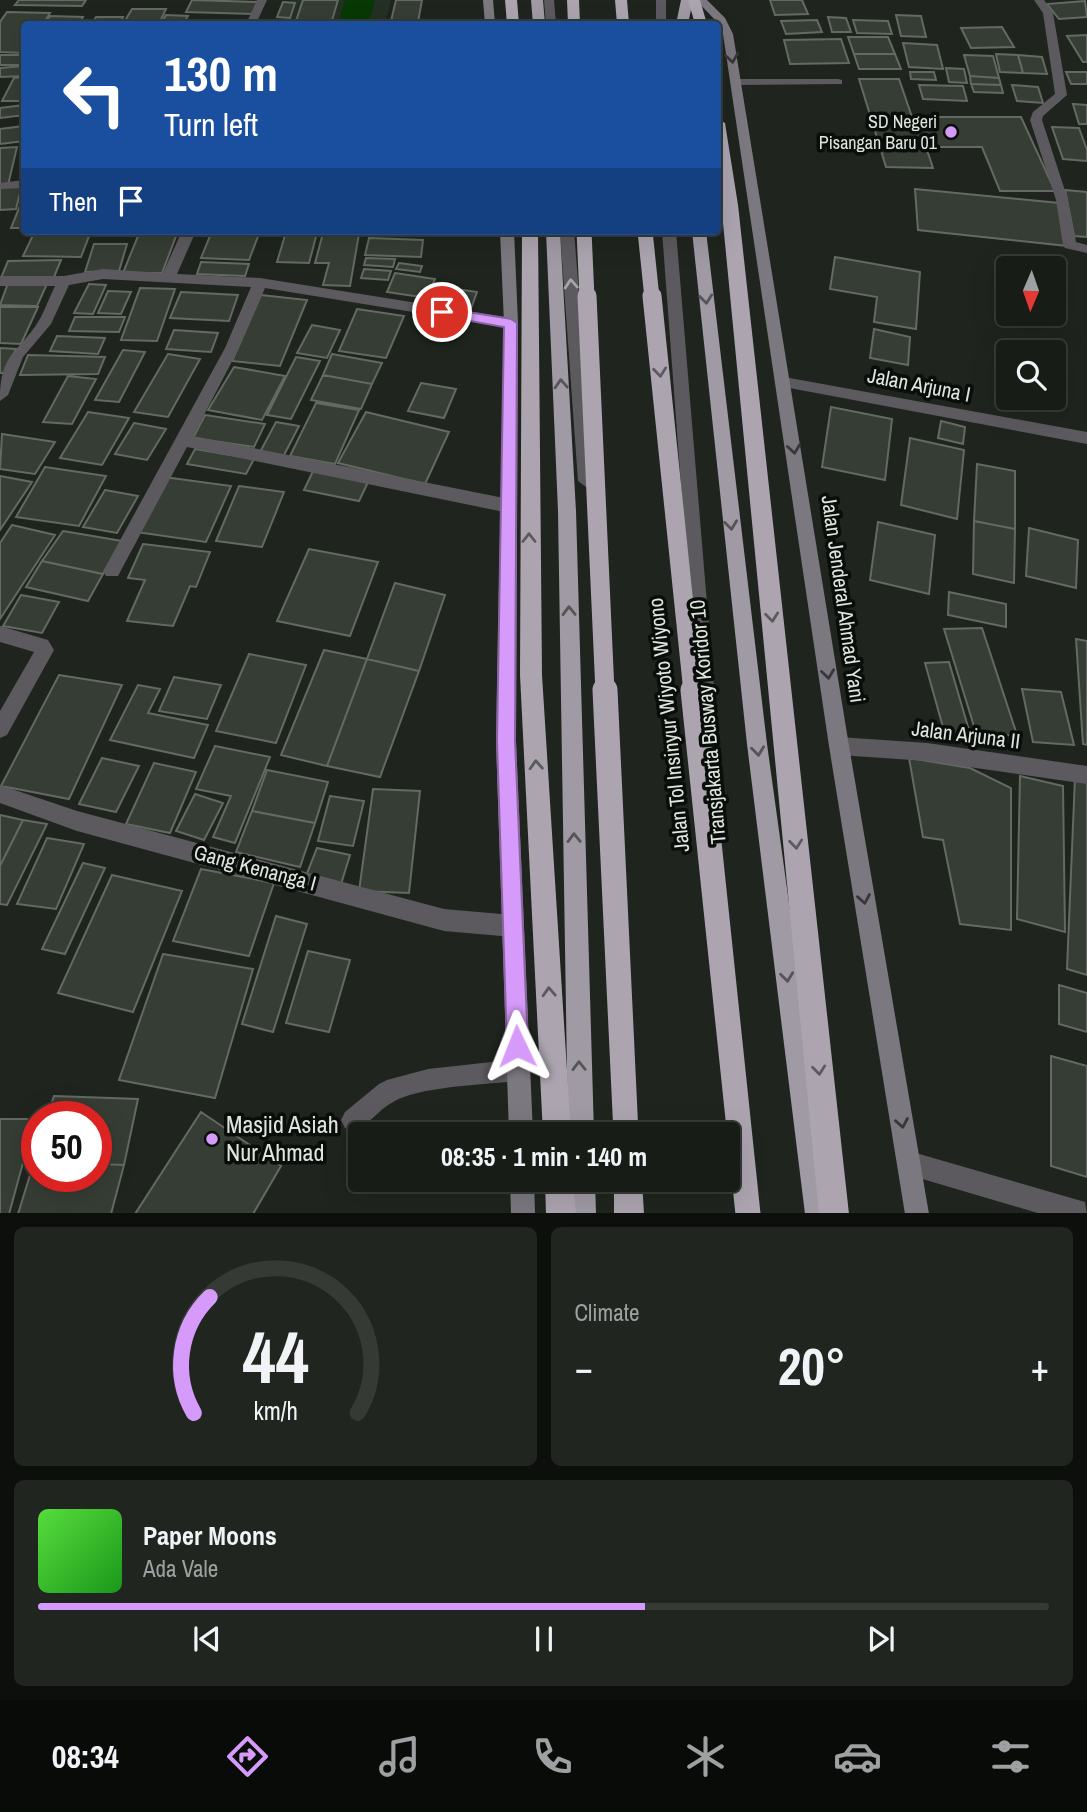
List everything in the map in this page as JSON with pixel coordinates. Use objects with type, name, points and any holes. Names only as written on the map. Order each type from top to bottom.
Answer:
[{"type":"highway","points":[[511,0],[513,21]]},
{"type":"highway","points":[[537,0],[539,21]]},
{"type":"highway","points":[[573,0],[574,21]]},
{"type":"highway","points":[[621,0],[623,21]]},
{"type":"highway","points":[[683,21],[687,0]]},
{"type":"highway","points":[[694,0],[700,21]]},
{"type":"highway","points":[[721,144],[730,205],[834,1213]]},
{"type":"highway","points":[[530,235],[531,675],[556,1122]]},
{"type":"highway","points":[[553,235],[568,511],[581,1122]]},
{"type":"highway","points":[[584,235],[624,1122]]},
{"type":"highway","name":"Jalan Tol Insinyur Wiyoto Wiyono","points":[[645,235],[748,1213]]},
{"type":"highway","points":[[699,235],[757,744],[819,1213]]},
{"type":"highway","points":[[560,1192],[561,1213]]},
{"type":"highway","points":[[582,1192],[583,1213]]},
{"type":"highway","points":[[628,1192],[629,1213]]},
{"type":"main road","points":[[488,0],[490,21]]},
{"type":"main road","name":"Jalan Jenderal Ahmad Yani","points":[[701,0],[721,20],[728,34],[839,746],[917,1213]]},
{"type":"main road","points":[[507,235],[511,323],[506,741],[520,1122]]},
{"type":"main road","points":[[522,1192],[523,1213]]},
{"type":"street","points":[[252,21],[262,0]]},
{"type":"street","points":[[549,0],[551,21]]},
{"type":"street","points":[[661,21],[662,0]]},
{"type":"street","points":[[1039,0],[1048,13],[1062,94],[1037,115],[1036,120],[1062,200],[1070,245],[1087,249]]},
{"type":"street","points":[[736,82],[838,82]]},
{"type":"street","points":[[3,186],[21,184]]},
{"type":"street","points":[[168,278],[187,235]]},
{"type":"street","points":[[567,235],[636,1122]]},
{"type":"street","name":"Transjakarta Busway Koridor 10","points":[[669,235],[744,1172]]},
{"type":"street","points":[[0,281],[65,281],[103,274],[260,284],[511,323]]},
{"type":"street","points":[[0,395],[17,355],[46,321],[65,281]]},
{"type":"street","points":[[112,570],[232,348],[260,284]]},
{"type":"street","name":"Jalan Arjuna I","points":[[784,382],[1087,438]]},
{"type":"street","points":[[183,440],[509,506]]},
{"type":"street","points":[[0,634],[41,646],[45,650],[0,729]]},
{"type":"street","name":"Jalan Arjuna II","points":[[839,746],[939,753],[1087,775]]},
{"type":"street","name":"Gang Kenanga I","points":[[0,794],[77,821],[444,920],[513,926]]},
{"type":"street","points":[[353,1120],[387,1092],[428,1080],[518,1070]]},
{"type":"street","points":[[909,1163],[1085,1213]]},
{"type":"street","points":[[641,1192],[642,1213]]},
{"type":"shaded area","points":[[292,0],[391,0],[386,21],[286,21]]},
{"type":"green space","points":[[345,0],[375,0],[370,21],[339,21]]},
{"type":"building","points":[[19,0],[86,0],[82,6],[15,5]]},
{"type":"building","points":[[192,0],[260,2],[254,14],[186,12]]},
{"type":"building","points":[[303,0],[338,0],[332,21],[296,21]]},
{"type":"building","points":[[396,0],[422,0],[418,21],[391,21]]},
{"type":"building","points":[[770,0],[802,0],[808,14],[775,15]]},
{"type":"building","points":[[1085,1],[1087,17],[1059,19],[1047,4]]},
{"type":"building","points":[[283,2],[295,3],[290,18],[277,17]]},
{"type":"building","points":[[132,9],[166,9],[160,21],[125,21]]},
{"type":"building","points":[[7,12],[50,13],[45,21],[21,21],[21,53],[0,52],[0,22]]},
{"type":"building","points":[[166,15],[188,16],[185,21],[163,21]]},
{"type":"building","points":[[896,15],[921,16],[926,37],[901,36]]},
{"type":"building","points":[[50,16],[83,17],[81,21],[47,21]]},
{"type":"building","points":[[96,17],[123,17],[121,21],[94,21]]},
{"type":"building","points":[[828,17],[846,18],[851,32],[832,32]]},
{"type":"building","points":[[817,20],[822,32],[786,34],[781,21]]},
{"type":"building","points":[[853,20],[888,21],[892,34],[857,33]]},
{"type":"building","points":[[1002,27],[1014,47],[971,48],[961,28]]},
{"type":"building","points":[[1087,35],[1087,62],[1083,62],[1067,36]]},
{"type":"building","points":[[848,37],[888,37],[895,54],[854,54]]},
{"type":"building","points":[[841,39],[849,63],[790,64],[784,40]]},
{"type":"building","points":[[903,43],[937,45],[943,69],[909,67]]},
{"type":"building","points":[[854,54],[895,54],[901,69],[859,69]]},
{"type":"building","points":[[996,54],[1018,55],[1023,73],[1000,72]]},
{"type":"building","points":[[0,55],[21,55],[21,65],[0,65]]},
{"type":"building","points":[[964,55],[993,56],[999,78],[970,76]]},
{"type":"building","points":[[1018,55],[1042,57],[1047,74],[1023,73]]},
{"type":"building","points":[[21,66],[21,76],[0,77],[0,68]]},
{"type":"building","points":[[946,68],[964,69],[967,83],[949,82]]},
{"type":"building","points":[[910,72],[934,72],[936,80],[911,79]]},
{"type":"building","points":[[1066,72],[1087,72],[1087,84],[1071,84]]},
{"type":"building","points":[[970,76],[999,78],[1001,85],[971,84]]},
{"type":"building","points":[[21,77],[21,101],[2,101],[14,78]]},
{"type":"building","name":"SD Negeri Pisangan Baru 01","points":[[859,79],[899,79],[912,117],[1021,117],[1055,191],[1000,191],[982,147],[926,147],[933,168],[886,167]]},
{"type":"building","points":[[971,84],[1001,85],[1003,93],[974,92]]},
{"type":"building","points":[[919,85],[963,86],[967,101],[923,99]]},
{"type":"building","points":[[1012,85],[1038,87],[1043,103],[1017,101]]},
{"type":"building","points":[[1073,104],[1087,105],[1087,124],[1079,124]]},
{"type":"building","points":[[21,105],[21,115],[0,118],[0,108]]},
{"type":"building","points":[[21,126],[21,141],[0,144],[0,129]]},
{"type":"building","points":[[1052,127],[1079,128],[1087,150],[1087,161],[1063,159]]},
{"type":"building","points":[[17,147],[8,185],[0,186],[0,148]]},
{"type":"building","points":[[21,185],[16,209],[0,210],[0,187]]},
{"type":"building","points":[[915,189],[1059,203],[1068,246],[918,230]]},
{"type":"building","points":[[1065,190],[1087,192],[1087,237],[1074,236]]},
{"type":"building","points":[[21,203],[21,228],[11,228]]},
{"type":"building","points":[[33,235],[89,235],[81,257],[23,256]]},
{"type":"building","points":[[138,235],[176,235],[162,273],[123,273]]},
{"type":"building","points":[[210,235],[258,235],[249,260],[201,258]]},
{"type":"building","points":[[285,235],[316,235],[309,263],[277,262]]},
{"type":"building","points":[[322,235],[359,235],[350,286],[323,285],[329,263],[315,263]]},
{"type":"building","points":[[369,238],[423,240],[421,257],[365,255]]},
{"type":"building","points":[[94,244],[127,244],[119,271],[85,272]]},
{"type":"building","points":[[835,257],[920,272],[916,329],[874,322],[877,297],[830,289]]},
{"type":"building","points":[[366,258],[395,259],[393,267],[364,265]]},
{"type":"building","points":[[61,260],[54,277],[1,278],[8,261]]},
{"type":"building","points":[[201,262],[249,264],[245,276],[197,274]]},
{"type":"building","points":[[399,263],[422,266],[420,272],[396,269]]},
{"type":"building","points":[[364,269],[391,271],[388,280],[361,278]]},
{"type":"building","points":[[395,273],[435,279],[427,298],[387,292]]},
{"type":"building","points":[[8,283],[47,284],[37,306],[0,305]]},
{"type":"building","points":[[89,284],[106,285],[93,314],[74,313]]},
{"type":"building","points":[[436,286],[477,292],[469,314],[427,308]]},
{"type":"building","points":[[140,288],[175,289],[157,341],[121,340]]},
{"type":"building","points":[[108,291],[131,292],[121,314],[98,313]]},
{"type":"building","points":[[181,292],[238,295],[229,321],[170,318]]},
{"type":"building","points":[[261,295],[307,300],[280,366],[232,361]]},
{"type":"building","points":[[0,307],[38,307],[21,344],[0,343]]},
{"type":"building","points":[[357,309],[404,316],[386,358],[339,351]]},
{"type":"building","points":[[75,317],[125,317],[119,332],[69,331]]},
{"type":"building","points":[[312,325],[340,330],[327,358],[297,353]]},
{"type":"building","points":[[874,329],[910,337],[908,365],[870,358]]},
{"type":"building","points":[[174,330],[218,333],[211,352],[166,349]]},
{"type":"building","points":[[57,336],[105,338],[98,354],[50,351]]},
{"type":"building","points":[[0,348],[16,349],[4,373],[0,373]]},
{"type":"building","points":[[123,350],[145,352],[119,402],[95,400]]},
{"type":"building","points":[[168,354],[200,359],[168,417],[134,412]]},
{"type":"building","points":[[332,354],[382,363],[372,384],[323,375]]},
{"type":"building","points":[[28,355],[105,357],[98,374],[20,375]]},
{"type":"building","points":[[296,357],[320,361],[291,419],[267,415]]},
{"type":"building","points":[[234,367],[285,376],[262,420],[208,410]]},
{"type":"building","points":[[323,375],[372,384],[361,409],[311,400]]},
{"type":"building","points":[[68,376],[96,379],[72,424],[43,422]]},
{"type":"building","points":[[421,383],[456,389],[444,418],[408,411]]},
{"type":"building","points":[[316,403],[359,410],[335,464],[290,456]]},
{"type":"building","points":[[831,407],[892,419],[885,480],[822,467]]},
{"type":"building","points":[[88,412],[129,418],[102,465],[60,458]]},
{"type":"building","points":[[366,412],[449,432],[425,484],[338,463]]},
{"type":"building","points":[[205,415],[265,424],[254,447],[193,438]]},
{"type":"building","points":[[941,421],[965,427],[963,444],[938,438]]},
{"type":"building","points":[[276,422],[299,426],[283,457],[260,452]]},
{"type":"building","points":[[134,423],[166,429],[147,460],[115,454]]},
{"type":"building","points":[[2,434],[55,442],[35,474],[0,469]]},
{"type":"building","points":[[910,438],[964,450],[957,519],[901,505]]},
{"type":"building","points":[[195,449],[254,459],[246,474],[187,464]]},
{"type":"building","points":[[977,464],[1015,471],[1015,529],[974,521]]},
{"type":"building","points":[[45,467],[106,476],[79,526],[16,517]]},
{"type":"building","points":[[315,467],[370,478],[359,501],[304,490]]},
{"type":"building","points":[[0,476],[32,482],[0,530]]},
{"type":"building","points":[[164,477],[231,486],[206,542],[136,532]]},
{"type":"building","points":[[239,486],[284,492],[262,547],[216,541]]},
{"type":"building","points":[[105,490],[138,496],[117,533],[83,527]]},
{"type":"building","points":[[974,521],[1015,529],[1014,583],[973,574]]},
{"type":"building","points":[[878,522],[935,535],[929,594],[870,580]]},
{"type":"building","points":[[12,525],[55,535],[0,619],[0,543]]},
{"type":"building","points":[[1029,528],[1078,540],[1076,588],[1026,576]]},
{"type":"building","points":[[63,531],[122,541],[103,574],[42,561]]},
{"type":"building","points":[[143,544],[210,552],[196,587],[190,586],[173,626],[127,621],[145,580],[128,578]]},
{"type":"building","points":[[309,549],[378,562],[350,636],[277,621]]},
{"type":"building","points":[[42,561],[103,574],[88,601],[26,587]]},
{"type":"building","points":[[395,583],[445,595],[419,671],[367,659]]},
{"type":"building","points":[[949,592],[1006,604],[1006,627],[948,615]]},
{"type":"building","points":[[21,595],[59,602],[42,633],[3,626]]},
{"type":"building","points":[[982,628],[1017,735],[977,736],[944,629]]},
{"type":"building","points":[[1076,639],[1087,641],[1087,745],[1083,744]]},
{"type":"building","points":[[324,650],[367,659],[327,766],[281,755]]},
{"type":"building","points":[[249,654],[306,665],[276,743],[216,731]]},
{"type":"building","points":[[367,659],[419,671],[380,777],[327,766]]},
{"type":"building","points":[[949,662],[971,737],[946,738],[925,663]]},
{"type":"building","points":[[59,675],[122,685],[69,799],[1,786]]},
{"type":"building","points":[[174,677],[221,685],[207,719],[159,711]]},
{"type":"building","points":[[138,685],[160,689],[148,713],[208,725],[194,758],[110,740]]},
{"type":"building","points":[[1022,689],[1061,692],[1074,745],[1033,742]]},
{"type":"building","points":[[215,746],[270,757],[235,843],[213,837],[231,796],[196,789]]},
{"type":"building","points":[[102,758],[139,766],[116,812],[79,804]]},
{"type":"building","points":[[909,758],[970,768],[1011,788],[1011,930],[960,924],[943,840],[923,837]]},
{"type":"building","points":[[154,763],[196,772],[170,833],[126,824]]},
{"type":"building","points":[[267,770],[328,782],[315,823],[252,811]]},
{"type":"building","points":[[1020,776],[1063,786],[1065,932],[1017,919]]},
{"type":"building","points":[[1075,777],[1087,781],[1087,975],[1067,969]]},
{"type":"building","points":[[373,789],[420,791],[409,893],[359,891]]},
{"type":"building","points":[[195,794],[223,803],[204,840],[176,831]]},
{"type":"building","points":[[330,796],[364,801],[353,846],[318,841]]},
{"type":"building","points":[[252,811],[315,823],[300,867],[236,852]]},
{"type":"building","points":[[0,815],[23,820],[0,866]]},
{"type":"building","points":[[23,820],[47,824],[7,905],[0,904],[0,866]]},
{"type":"building","points":[[47,838],[84,844],[56,909],[17,904]]},
{"type":"building","points":[[317,848],[350,855],[341,884],[306,876]]},
{"type":"building","points":[[83,863],[105,868],[65,954],[42,949]]},
{"type":"building","points":[[201,869],[274,883],[249,956],[173,941]]},
{"type":"building","points":[[112,875],[182,891],[133,1012],[58,993]]},
{"type":"building","points":[[276,916],[307,924],[273,1032],[242,1024]]},
{"type":"building","points":[[308,951],[350,960],[329,1032],[286,1023]]},
{"type":"building","points":[[163,954],[253,969],[215,1098],[119,1080]]},
{"type":"building","points":[[1059,985],[1087,993],[1087,1032],[1059,1024]]},
{"type":"building","points":[[1051,1056],[1087,1066],[1087,1177],[1051,1166]]},
{"type":"building","points":[[54,1096],[138,1099],[124,1165],[112,1165],[112,1101],[52,1101]]},
{"type":"building","name":"Masjid Asiah Nur Ahmad","points":[[201,1112],[281,1166],[254,1213],[136,1213]]},
{"type":"building","points":[[0,1119],[21,1119],[21,1170],[9,1213],[0,1213]]},
{"type":"building","points":[[112,1165],[124,1165],[111,1213],[18,1213],[25,1192],[112,1192]]},
{"type":"place","name":"SD Negeri Pisangan Baru 01","points":[[951,132]]},
{"type":"place","name":"Masjid Asiah Nur Ahmad","points":[[212,1139]]},
{"type":"route","points":[[442,312],[511,323],[506,741],[517,1046]]}]
